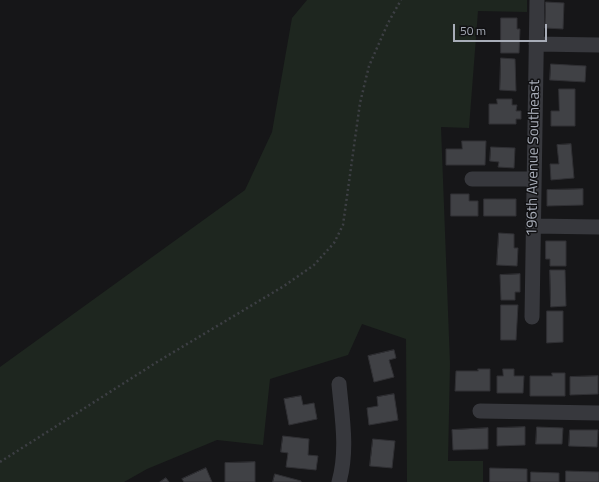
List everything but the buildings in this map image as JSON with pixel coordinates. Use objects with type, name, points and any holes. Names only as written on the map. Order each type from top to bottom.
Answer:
[{"type":"street","name":"196th Avenue Southeast","points":[[532,317],[537,0]]},
{"type":"street","points":[[536,44],[599,45]]},
{"type":"street","points":[[472,179],[534,179]]},
{"type":"street","points":[[533,226],[599,226]]},
{"type":"street","points":[[339,384],[345,449],[339,482]]},
{"type":"street","points":[[480,411],[599,413]]},
{"type":"path","points":[[0,462],[157,362],[284,286],[314,265],[334,243],[343,225],[360,103],[368,66],[388,23],[401,0]]},
{"type":"shaded area","points":[[307,0],[527,0],[527,12],[478,11],[469,128],[441,127],[450,364],[448,461],[483,461],[483,482],[407,482],[406,339],[362,324],[348,355],[270,379],[263,445],[217,440],[147,469],[124,482],[0,482],[0,367],[245,190],[272,132],[292,18]]}]
